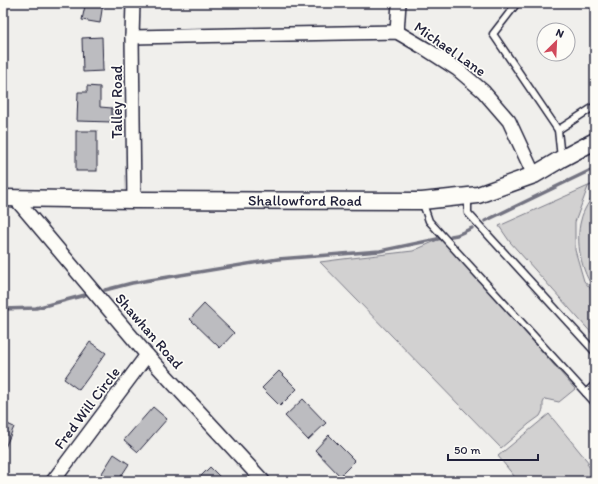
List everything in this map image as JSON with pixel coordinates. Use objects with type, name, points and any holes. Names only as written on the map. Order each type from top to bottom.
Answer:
[{"type":"street","name":"Talley Road","points":[[133,3],[134,200]]},
{"type":"street","points":[[397,32],[399,3]]},
{"type":"street","name":"Michael Lane","points":[[132,38],[397,32],[457,69],[483,91],[509,121],[534,175]]},
{"type":"street","name":"Shallowford Road","points":[[9,198],[422,201],[468,197],[478,196],[534,175],[595,141]]},
{"type":"street","name":"Shawhan Road","points":[[9,198],[148,355],[263,481]]},
{"type":"street","name":"Fred Will Circle","points":[[53,481],[148,355]]},
{"type":"lane","points":[[517,3],[493,34],[558,130],[561,159]]},
{"type":"lane","points":[[558,130],[595,106]]},
{"type":"lane","points":[[468,197],[468,213],[595,352]]},
{"type":"lane","points":[[422,201],[429,221],[595,403]]},
{"type":"lane","points":[[586,393],[595,384]]},
{"type":"shaded area","points":[[595,183],[588,187],[575,222],[575,250],[584,281],[595,294],[595,337],[510,242],[499,226]]},
{"type":"shaded area","points":[[595,192],[595,223],[592,236],[595,251],[595,290],[586,274],[580,256],[579,228],[585,209]]},
{"type":"shaded area","points":[[442,238],[575,389],[559,402],[545,399],[540,416],[501,448],[320,262],[413,251]]},
{"type":"shaded area","points":[[549,414],[589,463],[587,464],[595,474],[595,481],[518,481],[498,456]]},
{"type":"building","points":[[103,3],[100,23],[82,20],[85,6],[75,4]]},
{"type":"building","points":[[102,37],[103,71],[83,72],[82,38]]},
{"type":"building","points":[[87,86],[100,87],[100,107],[112,108],[112,122],[77,121],[78,92],[87,92]]},
{"type":"building","points":[[76,131],[97,131],[97,171],[76,171]]},
{"type":"building","points":[[204,304],[234,333],[220,348],[190,319]]},
{"type":"building","points":[[90,342],[106,353],[79,390],[64,379]]},
{"type":"building","points":[[279,371],[297,389],[280,406],[262,388]]},
{"type":"building","points":[[303,399],[326,423],[308,440],[285,416]]},
{"type":"building","points":[[153,407],[167,419],[138,452],[124,440]]},
{"type":"building","points":[[3,422],[14,427],[3,452]]},
{"type":"building","points":[[329,435],[355,461],[340,476],[315,450]]},
{"type":"building","points":[[114,454],[129,464],[118,481],[97,481]]},
{"type":"building","points":[[210,467],[224,481],[196,481]]},
{"type":"waterway","points":[[485,221],[595,168]]},
{"type":"waterway","points":[[451,236],[457,235],[472,228]]},
{"type":"waterway","points":[[105,290],[132,283],[278,259],[380,251],[442,238]]},
{"type":"waterway","points":[[3,309],[36,308],[85,295]]}]
